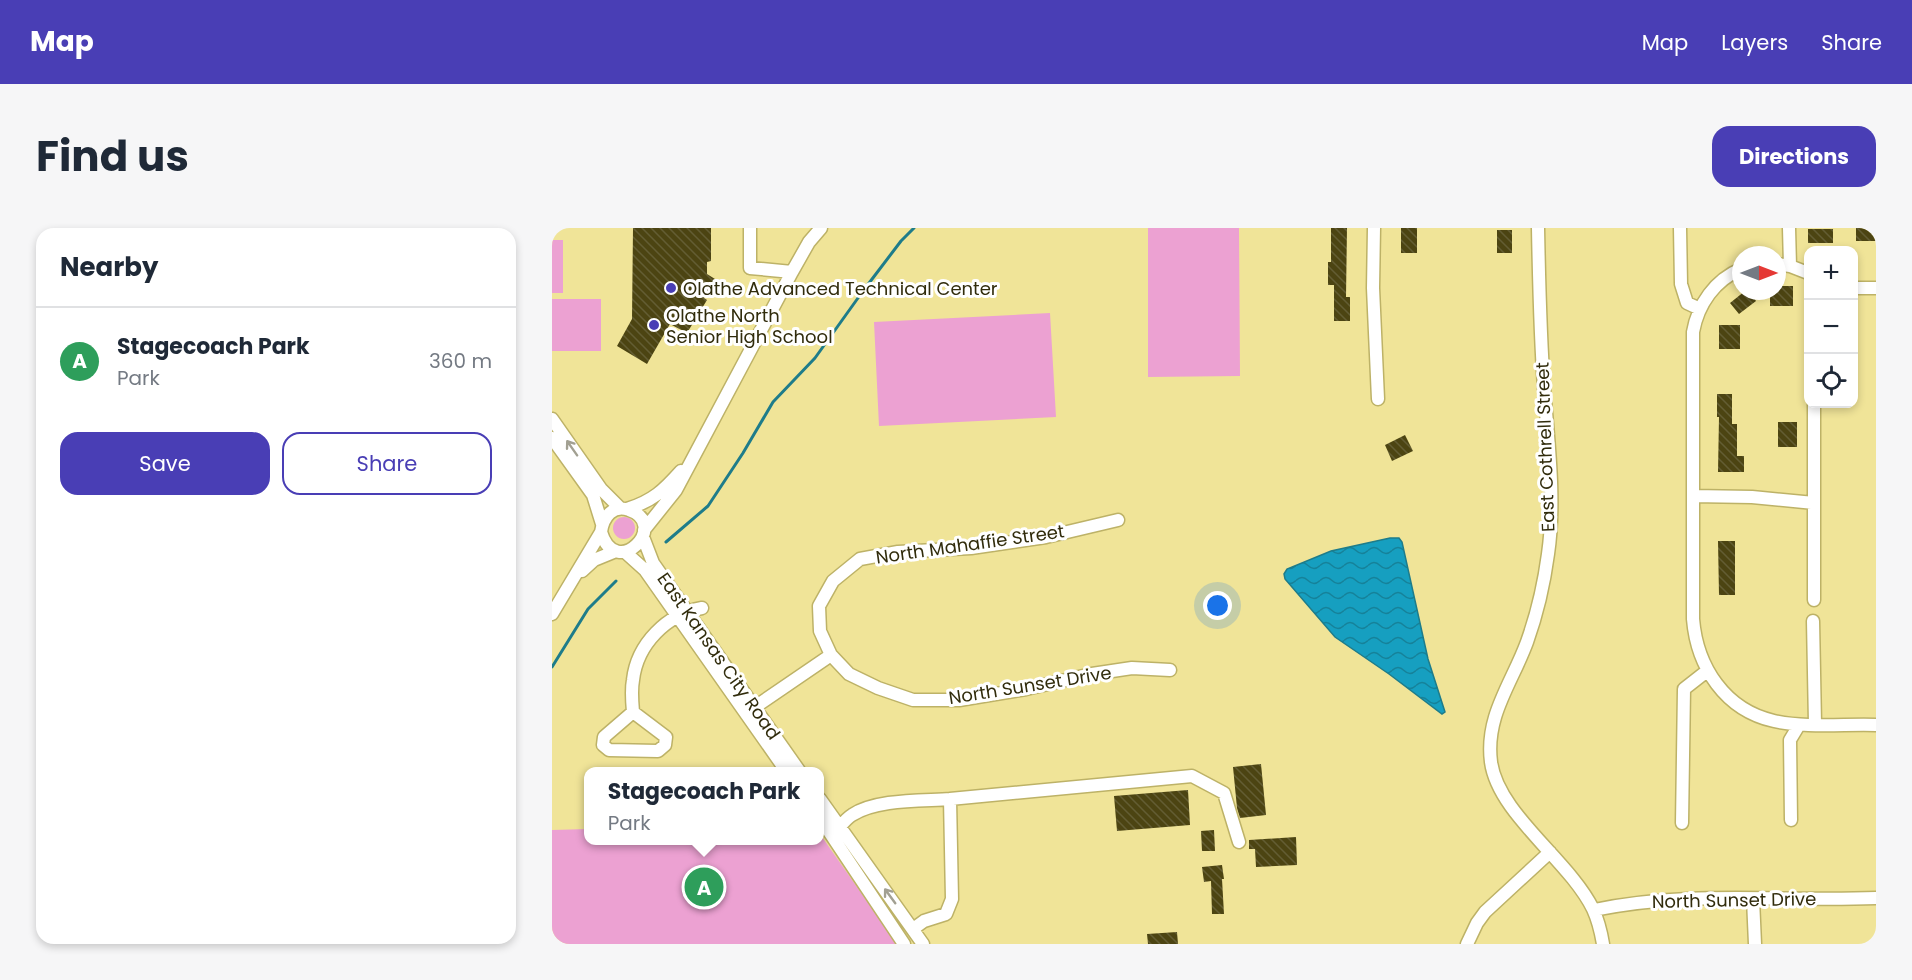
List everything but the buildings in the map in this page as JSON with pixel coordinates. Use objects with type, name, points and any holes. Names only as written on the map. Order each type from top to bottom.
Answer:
[{"type":"street","points":[[750,228],[750,268],[792,272]]},
{"type":"street","points":[[575,577],[594,561],[620,551],[633,549],[676,490],[792,272],[809,242],[821,228]]},
{"type":"street","points":[[1374,228],[1373,288],[1378,399]]},
{"type":"street","name":"East Cothrell Street","points":[[1538,228],[1541,352],[1551,503],[1549,552],[1540,597],[1527,642],[1494,717],[1490,750],[1491,764],[1498,786],[1510,806],[1573,878],[1594,910],[1603,944]]},
{"type":"street","points":[[1680,228],[1681,284],[1687,303],[1700,309]]},
{"type":"street","points":[[1786,246],[1789,228]]},
{"type":"street","points":[[1786,266],[1804,271]]},
{"type":"street","points":[[1732,275],[1712,290],[1700,309],[1693,332],[1694,633],[1697,647],[1714,682],[1731,700],[1764,718],[1799,725],[1876,725]]},
{"type":"street","points":[[1858,288],[1876,288]]},
{"type":"street","points":[[1814,408],[1814,600]]},
{"type":"street","points":[[552,419],[601,489],[624,509],[636,513],[642,520],[644,533]]},
{"type":"street","points":[[552,438],[593,495],[608,546],[620,551]]},
{"type":"street","points":[[552,614],[602,528],[606,516],[613,511],[644,504],[653,499],[693,459]]},
{"type":"street","points":[[1693,496],[1752,497],[1814,503]]},
{"type":"street","name":"North Mahaffie Street","points":[[831,655],[820,631],[819,606],[833,581],[860,559],[898,552],[971,548],[1046,537],[1118,520]]},
{"type":"street","name":"East Kansas City Road","points":[[644,533],[653,563],[682,613],[751,711],[797,767]]},
{"type":"street","name":"East Kansas City Road","points":[[620,551],[645,570],[682,613]]},
{"type":"street","points":[[633,712],[666,737],[665,746],[658,751],[609,750],[603,745],[604,737],[633,712],[633,679],[639,657],[655,633],[682,613],[702,608]]},
{"type":"street","points":[[1813,621],[1815,724]]},
{"type":"street","points":[[751,711],[831,655]]},
{"type":"street","name":"North Sunset Drive","points":[[831,655],[849,674],[878,688],[913,700],[959,700],[1132,668],[1170,670]]},
{"type":"street","points":[[1682,823],[1684,689],[1707,671]]},
{"type":"street","name":"East Kansas City Road","points":[[751,711],[785,767]]},
{"type":"street","points":[[1791,820],[1790,740],[1799,725]]},
{"type":"street","points":[[836,832],[850,816],[872,806],[1192,776],[1224,793],[1239,842]]},
{"type":"street","points":[[913,929],[924,921],[945,914],[952,899],[950,799]]},
{"type":"street","points":[[824,809],[904,944]]},
{"type":"street","points":[[824,822],[836,832],[923,944]]},
{"type":"street","points":[[1467,944],[1485,912],[1538,866],[1550,852]]},
{"type":"street","name":"North Sunset Drive","points":[[1594,910],[1652,900],[1876,898]]},
{"type":"street","points":[[1753,899],[1755,944]]},
{"type":"shaded area","points":[[1148,228],[1239,228],[1240,376],[1148,377]]},
{"type":"shaded area","points":[[552,240],[563,240],[563,293],[552,293]]},
{"type":"shaded area","points":[[552,299],[601,299],[601,351],[552,351]]},
{"type":"shaded area","points":[[1050,313],[1056,417],[879,426],[874,322]]},
{"type":"shaded area","points":[[620,517],[628,517],[635,524],[635,532],[628,539],[620,539],[613,532],[613,524]]},
{"type":"shaded area","points":[[584,829],[584,845],[824,845],[824,840],[897,944],[552,944],[552,830]]},
{"type":"water","points":[[1399,538],[1402,542],[1428,659],[1445,712],[1442,714],[1335,637],[1285,579],[1284,574],[1287,569],[1331,551]]},
{"type":"waterway","points":[[666,542],[708,506],[773,402],[815,358],[901,241],[914,228]]},
{"type":"waterway","points":[[552,667],[588,609],[616,581]]},
{"type":"place","name":"Olathe Advanced Technical Center","points":[[671,288]]},
{"type":"place","name":"Olathe North Senior High School","points":[[654,325]]},
{"type":"place","name":"Stagecoach Park","points":[[704,887]]}]
